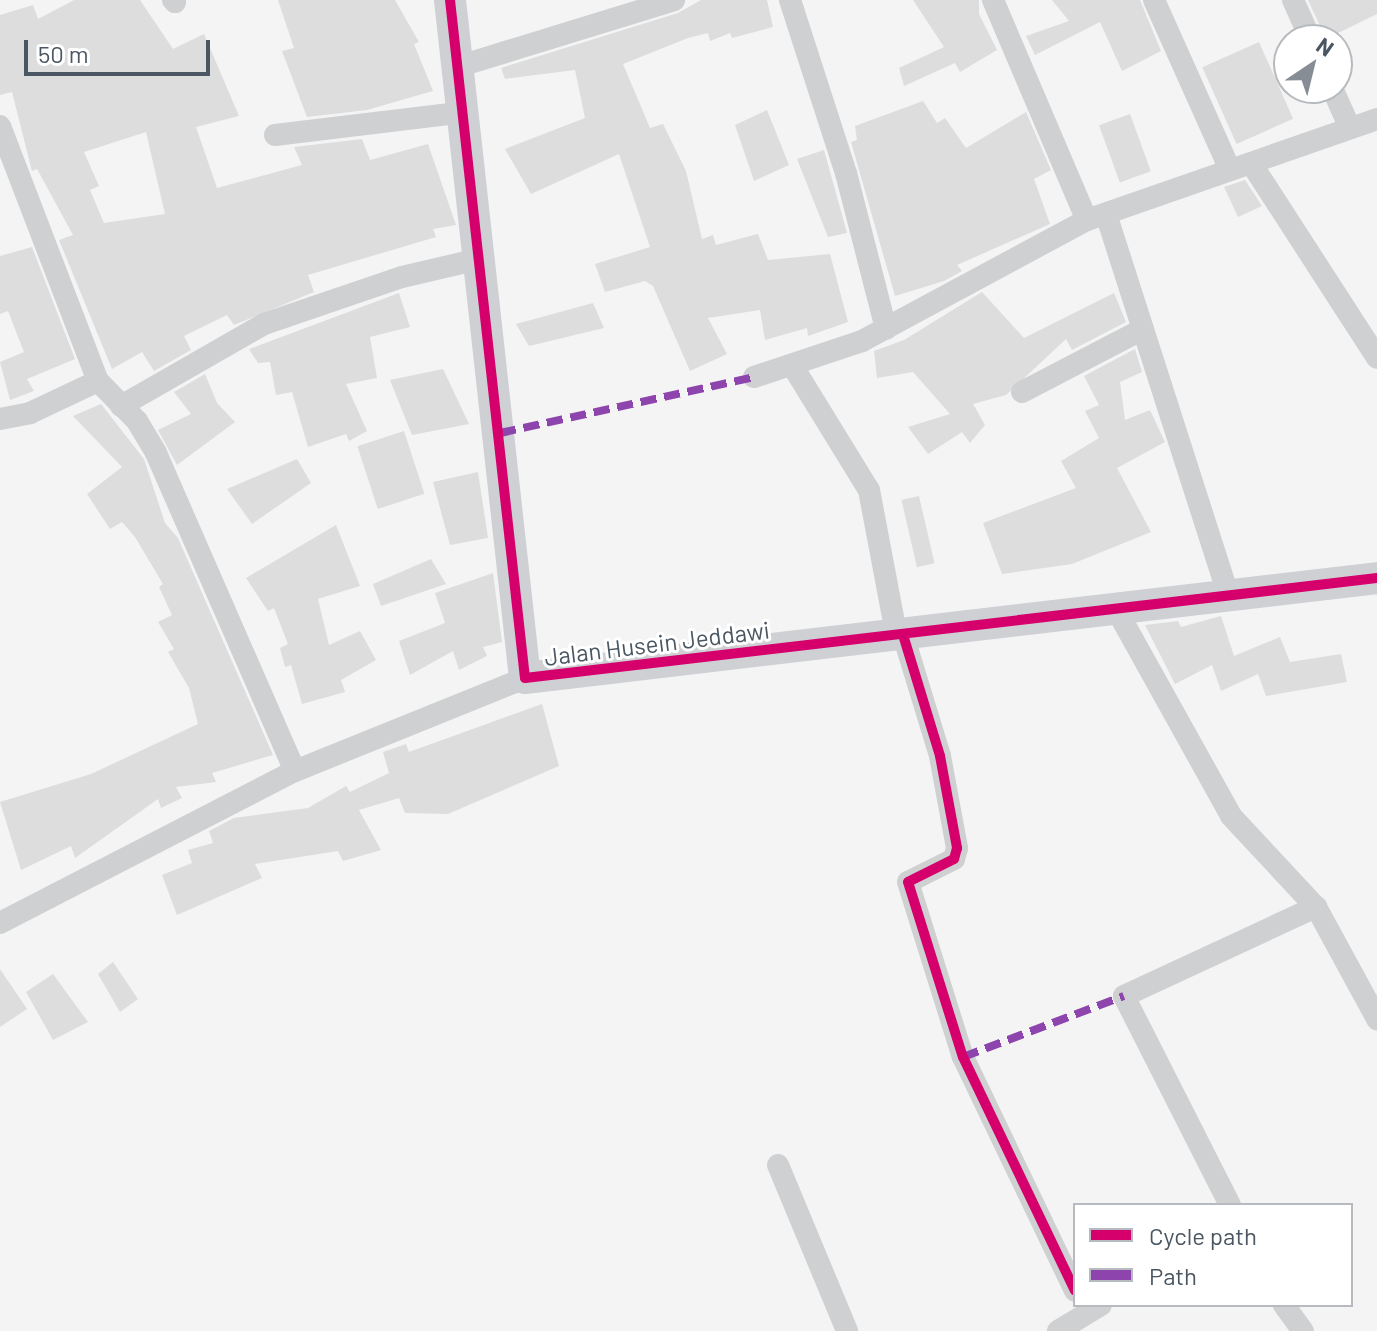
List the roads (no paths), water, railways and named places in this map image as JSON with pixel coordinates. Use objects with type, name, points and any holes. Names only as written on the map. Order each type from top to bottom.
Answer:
[{"type":"street","name":"Jalan Husein Jeddawi","points":[[450,0],[460,66],[525,678],[901,638],[1377,578]]},
{"type":"street","points":[[460,66],[674,0]]},
{"type":"street","points":[[790,0],[846,173],[886,329]]},
{"type":"street","points":[[993,0],[1096,217],[1143,329],[1229,597]]},
{"type":"street","points":[[1154,0],[1240,167],[1377,358]]},
{"type":"street","points":[[1293,0],[1304,24]]},
{"type":"street","points":[[1339,104],[1350,128]]},
{"type":"street","points":[[275,135],[465,112]]},
{"type":"street","points":[[754,377],[886,329],[1096,217],[1376,121]]},
{"type":"street","points":[[0,126],[98,381],[156,453],[295,771]]},
{"type":"street","points":[[121,406],[264,324],[402,277],[479,259]]},
{"type":"street","points":[[1022,392],[1143,329]]},
{"type":"street","points":[[792,365],[869,490],[901,638],[940,756],[957,848],[954,859],[908,882],[963,1057],[1073,1287]]},
{"type":"street","points":[[0,419],[30,413],[98,381]]},
{"type":"street","points":[[1116,609],[1231,816],[1253,846],[1316,907],[1377,1019]]},
{"type":"street","points":[[0,923],[295,771],[525,678]]},
{"type":"street","points":[[1229,1203],[1124,996],[1316,907]]},
{"type":"street","points":[[778,1165],[847,1331]]},
{"type":"street","points":[[1285,1307],[1303,1331]]},
{"type":"street","points":[[1058,1331],[1090,1308]]}]
